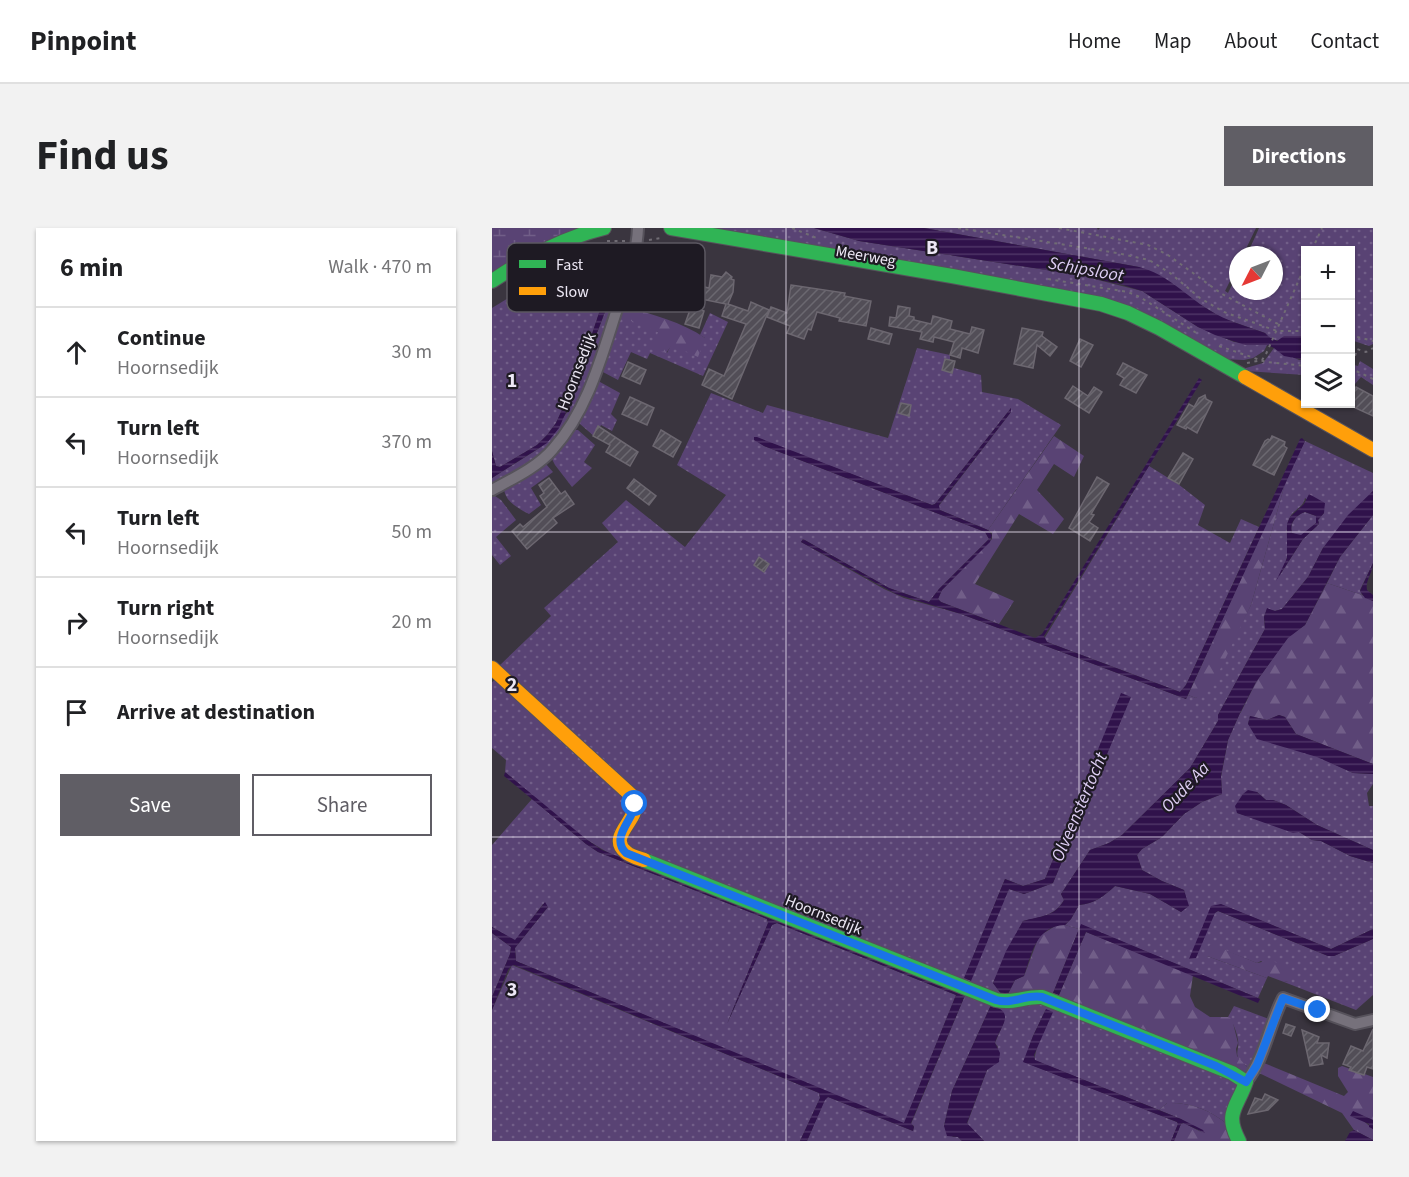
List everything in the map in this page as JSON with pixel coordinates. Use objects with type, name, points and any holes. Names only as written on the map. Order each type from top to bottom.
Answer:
[{"type":"street","name":"Hoornsedijk","points":[[638,228],[638,241]]},
{"type":"street","points":[[558,243],[603,231]]},
{"type":"street","name":"Meerweg","points":[[670,233],[952,276],[1101,304],[1128,313],[1159,328],[1373,450]]},
{"type":"street","points":[[492,281],[507,272]]},
{"type":"street","name":"Hoornsedijk","points":[[492,490],[545,457],[569,430],[578,416],[597,370],[615,312]]},
{"type":"street","name":"Hoornsedijk","points":[[492,668],[631,795],[635,804],[634,812],[619,842],[621,849],[626,853],[996,1000],[1005,1002],[1027,997],[1042,997],[1216,1066],[1246,1082]]},
{"type":"street","points":[[1239,1141],[1233,1133],[1230,1121],[1246,1082],[1257,1065],[1283,998],[1355,1024],[1370,1023],[1373,1020]]},
{"type":"path","points":[[958,228],[1149,260],[1170,273],[1200,298],[1224,312],[1277,331],[1301,331]]},
{"type":"path","points":[[1059,228],[1148,245],[1168,255],[1222,294],[1278,324]]},
{"type":"path","points":[[1314,246],[1322,228]]},
{"type":"path","points":[[603,231],[638,241],[661,238],[670,233]]},
{"type":"path","points":[[1301,273],[1277,331],[1262,360],[1301,366]]},
{"type":"path","points":[[1355,336],[1373,341]]},
{"type":"path","points":[[1355,356],[1357,349],[1366,352],[1373,348]]},
{"type":"path","points":[[1355,370],[1373,380]]},
{"type":"green space","points":[[492,228],[586,228],[556,243],[507,243],[507,268],[492,275]]},
{"type":"green space","points":[[698,228],[814,228],[859,241],[1078,275],[1142,291],[1198,327],[1234,342],[1267,345],[1264,351],[1253,358],[1221,359],[1150,318]]},
{"type":"green space","points":[[924,228],[1097,228],[1098,230],[1100,228],[1256,228],[1247,246],[1229,246],[1229,283],[1225,291],[1228,293],[1229,291],[1229,300],[1283,300],[1283,246],[1251,246],[1259,228],[1373,228],[1373,344],[1369,346],[1355,341],[1355,246],[1301,246],[1301,337],[1284,340],[1273,340],[1265,333],[1222,318],[1139,267]]},
{"type":"green space","points":[[507,299],[507,312],[599,312],[580,370],[556,423],[537,445],[500,467],[496,466],[492,451],[492,308]]},
{"type":"green space","points":[[605,312],[612,312],[594,368],[575,413],[548,450],[492,486],[492,478],[541,447],[568,411]]},
{"type":"green space","points":[[621,312],[630,312],[658,332],[667,353],[671,345],[705,338],[700,335],[710,313],[728,322],[703,376],[650,353],[647,359],[631,352],[618,380],[601,371]]},
{"type":"green space","points":[[624,312],[642,312],[677,323],[696,332],[705,338],[698,357],[672,345],[666,353],[653,348],[658,332],[622,317]]},
{"type":"green space","points":[[917,348],[950,355],[950,367],[981,375],[982,392],[1018,399],[1061,425],[988,530],[940,510],[938,507],[1011,412],[1011,408],[932,505],[755,437],[754,439],[764,446],[985,532],[989,539],[929,602],[889,588],[803,539],[801,542],[904,598],[961,614],[1186,699],[1188,695],[1196,698],[1234,638],[1251,605],[1286,480],[1305,441],[1373,473],[1373,491],[1323,548],[1308,577],[1282,609],[1275,611],[1267,609],[1264,617],[1265,629],[1218,715],[1218,721],[1190,768],[1122,835],[1090,850],[1061,894],[1064,900],[1056,909],[1046,915],[1023,921],[993,983],[1002,995],[622,847],[637,809],[499,666],[551,616],[544,608],[618,542],[602,523],[626,500],[685,547],[726,495],[677,465],[711,393],[763,413],[767,405],[888,438]],"holes":[[[1305,498],[1324,513],[1318,520],[1319,524],[1303,539],[1280,575],[1287,557],[1288,522]],[[1131,696],[1053,883],[1024,894],[1009,889],[964,979],[1005,879],[1023,886],[1045,879],[1082,790]]]},
{"type":"green space","points":[[1274,348],[1301,360],[1301,375],[1245,371],[1246,368],[1263,363]]},
{"type":"green space","points":[[1360,361],[1373,369],[1373,385],[1361,377],[1355,384],[1355,365],[1358,366]]},
{"type":"green space","points":[[597,382],[620,393],[611,414],[617,420],[612,431],[601,425],[595,437],[580,424],[580,418]]},
{"type":"green space","points":[[572,430],[578,430],[595,445],[584,462],[592,468],[572,487],[551,457]]},
{"type":"green space","points":[[1054,436],[1084,456],[1074,477],[1054,464],[1037,490],[1064,519],[1053,534],[1019,514],[975,584],[1014,601],[999,624],[941,602],[938,599],[942,590],[992,539],[992,533],[988,530]]},
{"type":"green space","points":[[545,463],[553,472],[531,488],[541,505],[529,514],[508,499],[504,486]]},
{"type":"green space","points":[[1149,466],[1178,484],[1205,505],[1198,525],[1230,543],[1241,519],[1259,527],[1186,685],[1180,692],[1044,639]]},
{"type":"green space","points":[[1286,480],[1251,605],[1217,676],[1196,698],[1188,695]]},
{"type":"green space","points":[[492,494],[501,500],[516,520],[496,537],[511,556],[500,565],[492,555]]},
{"type":"green space","points":[[1305,512],[1316,516],[1316,523],[1301,536],[1292,533],[1294,520]]},
{"type":"green space","points":[[1373,515],[1373,563],[1360,590],[1362,595],[1327,583],[1340,557]]},
{"type":"green space","points":[[1327,583],[1373,601],[1373,764],[1296,734],[1285,717],[1279,715],[1267,720],[1240,714],[1256,682],[1288,637],[1305,625]]},
{"type":"green space","points":[[499,678],[631,802],[619,858],[574,830],[505,772],[506,760],[492,748],[492,682]]},
{"type":"green space","points":[[1240,713],[1250,716],[1248,724],[1353,773],[1373,774],[1373,784],[1367,793],[1369,806],[1373,806],[1373,850],[1317,825],[1286,805],[1266,800],[1257,792],[1243,794],[1237,813],[1299,832],[1350,856],[1373,863],[1373,929],[1331,949],[1220,904],[1215,913],[1218,911],[1328,956],[1334,956],[1373,939],[1373,995],[1356,1010],[1284,982],[1288,981],[1261,961],[1257,963],[1211,945],[1207,956],[1267,978],[1258,998],[1082,925],[1079,929],[1065,925],[1079,905],[1098,899],[1115,886],[1150,894],[1181,912],[1188,906],[1184,890],[1142,870],[1137,855],[1142,849],[1162,837],[1184,814],[1202,802],[1222,794],[1221,777],[1228,740]]},
{"type":"green space","points":[[532,799],[598,852],[767,919],[768,923],[727,1024],[772,925],[777,923],[956,995],[904,1124],[516,961],[515,948],[548,907],[543,904],[515,941],[492,927],[492,845]]},
{"type":"green space","points":[[1057,925],[1079,929],[1053,993],[1059,995],[1086,932],[1193,975],[1190,996],[1195,1007],[1210,1017],[1232,1019],[1238,1043],[1237,1056],[1249,1069],[1244,1072],[1044,993],[1007,996],[1015,980],[1024,976],[1039,936]]},
{"type":"green space","points":[[492,933],[511,947],[492,997]]},
{"type":"green space","points":[[1211,944],[1257,963],[1271,960],[1290,969],[1292,973],[1288,981],[1284,982],[1268,976],[1267,978],[1207,956],[1206,949]]},
{"type":"green space","points":[[512,965],[819,1093],[820,1098],[800,1141],[492,1141],[492,1010]]},
{"type":"green space","points":[[966,993],[991,1005],[952,1091],[944,1126],[953,1137],[958,1137],[962,1141],[807,1141],[825,1099],[828,1097],[913,1131],[914,1126],[911,1124]]},
{"type":"green space","points":[[1037,1000],[1239,1082],[1228,1125],[1215,1115],[1192,1106],[1167,1103],[1159,1110],[1034,1060],[1046,1009],[1024,1062],[1177,1122],[1171,1141],[984,1141],[967,1124],[998,1047],[995,1043],[1004,1022],[998,1008]]},
{"type":"green space","points":[[1234,1006],[1269,1019],[1271,1022],[1248,1073],[1244,1072],[1247,1066],[1239,1059],[1237,1034],[1228,1017]]},
{"type":"green space","points":[[1264,1063],[1344,1096],[1348,1092],[1338,1076],[1338,1068],[1342,1066],[1373,1077],[1373,1120],[1353,1112],[1373,1129],[1373,1140],[1354,1130],[1342,1113],[1259,1073]]},
{"type":"green space","points":[[1167,1103],[1200,1108],[1215,1115],[1228,1125],[1231,1141],[1174,1141],[1181,1124],[1184,1123],[1203,1133],[1181,1119],[1159,1110]]},
{"type":"water","name":"Schipsloot","points":[[814,228],[924,228],[1139,267],[1167,280],[1216,314],[1265,333],[1277,341],[1284,336],[1301,336],[1301,359],[1284,356],[1267,345],[1245,345],[1215,335],[1198,327],[1142,291],[1123,285],[1078,275],[859,241]]},
{"type":"water","points":[[599,312],[605,312],[559,428],[547,443],[492,478],[492,451],[496,466],[500,467],[537,445],[556,423],[580,370]]},
{"type":"water","points":[[1199,378],[1202,380],[1044,636],[1047,642],[1180,692],[1186,685],[1302,438],[1305,441],[1186,699],[961,614],[896,594],[801,542],[803,539],[889,588],[929,602],[989,539],[985,532],[764,446],[754,440],[754,437],[757,437],[932,505],[1011,408],[1011,412],[939,505],[940,510],[988,530],[992,535],[990,542],[942,590],[938,599],[1035,638],[1042,634]]},
{"type":"water","name":"Oude Aa","points":[[1373,491],[1373,515],[1340,557],[1305,625],[1288,638],[1256,682],[1240,713],[1228,740],[1221,776],[1222,794],[1202,802],[1184,814],[1162,837],[1142,849],[1137,855],[1142,870],[1184,890],[1189,906],[1181,912],[1150,894],[1115,886],[1098,899],[1079,905],[1065,925],[1047,930],[1033,950],[1024,976],[1015,980],[1007,996],[1002,995],[993,983],[1006,951],[1023,921],[1056,910],[1064,900],[1061,894],[1090,850],[1122,835],[1190,768],[1218,721],[1218,715],[1265,629],[1264,617],[1267,608],[1275,611],[1282,609],[1308,577],[1323,548],[1348,515]]},
{"type":"water","points":[[1309,494],[1325,503],[1324,513],[1318,520],[1319,524],[1303,539],[1276,581],[1287,558],[1287,524],[1290,517],[1304,504]],"holes":[[[1305,512],[1316,516],[1316,523],[1301,535],[1292,533],[1292,523],[1299,515]]]},
{"type":"water","points":[[1373,563],[1367,590],[1373,595],[1373,601],[1365,598],[1360,591]]},
{"type":"water","name":"Olveenstertocht","points":[[1121,693],[1131,697],[1053,883],[1024,894],[1009,889],[971,981],[964,978],[1005,879],[1023,886],[1045,879]]},
{"type":"water","points":[[1279,715],[1285,717],[1296,734],[1373,764],[1373,774],[1353,773],[1317,757],[1257,739],[1248,724],[1250,716],[1267,720]]},
{"type":"water","points":[[505,772],[602,850],[966,993],[911,1123],[914,1127],[913,1131],[828,1097],[807,1141],[800,1141],[820,1098],[819,1093],[514,965],[508,970],[492,1010],[492,997],[511,947],[492,933],[492,927],[515,940],[545,902],[548,907],[515,948],[516,961],[904,1123],[956,995],[777,923],[772,925],[727,1024],[768,923],[767,919],[598,852],[504,776]]},
{"type":"water","points":[[1248,790],[1257,792],[1266,800],[1286,805],[1317,825],[1373,850],[1373,863],[1350,856],[1299,832],[1293,833],[1237,813],[1235,806]]},
{"type":"water","points":[[1221,904],[1331,949],[1373,929],[1373,939],[1334,956],[1328,956],[1218,911],[1215,913],[1196,958],[1189,959],[1211,906]]},
{"type":"water","points":[[1081,924],[1260,999],[1258,1003],[1086,932],[1059,995],[1053,993]]},
{"type":"water","points":[[991,1005],[999,1008],[1005,1016],[995,1043],[1000,1053],[999,1062],[987,1070],[967,1123],[984,1141],[962,1141],[958,1137],[947,1136],[944,1126],[952,1091]]},
{"type":"water","points":[[1046,1009],[1053,1012],[1034,1055],[1035,1060],[1181,1119],[1205,1133],[1183,1123],[1174,1141],[1171,1141],[1177,1122],[1023,1062]]},
{"type":"water","points":[[1353,1111],[1373,1120],[1373,1129],[1369,1127],[1369,1124],[1350,1116]]},
{"type":"water","points":[[1354,1130],[1373,1141],[1345,1141],[1350,1132]]},
{"type":"building","points":[[726,272],[734,280],[733,292],[728,304],[748,311],[751,302],[769,310],[732,399],[702,385],[709,369],[724,376],[746,324],[722,316],[726,304],[705,300],[705,287],[709,288],[711,275],[722,277]]},
{"type":"building","points":[[791,285],[845,293],[844,296],[871,301],[866,326],[839,321],[840,318],[817,312],[811,330],[808,329],[804,339],[787,333],[790,326],[767,317],[771,307],[787,313]]},
{"type":"building","points":[[898,306],[910,308],[909,316],[914,317],[914,320],[931,324],[933,316],[952,321],[950,329],[970,334],[972,327],[984,330],[978,353],[962,348],[960,358],[950,355],[954,342],[934,337],[933,342],[920,339],[922,332],[889,326],[890,317],[896,318]]},
{"type":"building","points":[[689,312],[704,312],[699,328],[685,324]]},
{"type":"building","points":[[871,328],[892,334],[889,344],[868,339]]},
{"type":"building","points":[[1022,328],[1043,332],[1042,336],[1057,347],[1050,356],[1037,345],[1033,368],[1014,364]]},
{"type":"building","points":[[1080,339],[1093,345],[1081,367],[1070,361]]},
{"type":"building","points":[[945,359],[955,361],[952,373],[942,370]]},
{"type":"building","points":[[628,362],[646,370],[640,384],[622,376]]},
{"type":"building","points":[[1123,363],[1147,375],[1136,393],[1120,385],[1124,378],[1117,374]]},
{"type":"building","points":[[1073,386],[1088,396],[1094,387],[1102,392],[1089,413],[1065,398]]},
{"type":"building","points":[[1356,387],[1373,396],[1373,416],[1355,408]]},
{"type":"building","points":[[1205,395],[1206,399],[1212,402],[1197,433],[1187,427],[1186,429],[1177,425],[1189,404],[1194,407],[1199,398]]},
{"type":"building","points":[[630,397],[654,408],[647,425],[622,414]]},
{"type":"building","points":[[901,403],[911,405],[909,416],[898,413]]},
{"type":"building","points":[[598,426],[638,452],[630,466],[606,452],[610,445],[593,436]]},
{"type":"building","points":[[661,430],[681,442],[673,457],[653,446]]},
{"type":"building","points":[[1272,436],[1285,442],[1284,446],[1287,448],[1274,475],[1253,465],[1265,441],[1270,440]]},
{"type":"building","points":[[1183,453],[1193,459],[1179,484],[1168,478]]},
{"type":"building","points":[[1097,477],[1109,484],[1091,514],[1094,515],[1089,522],[1098,528],[1090,541],[1069,528]]},
{"type":"building","points":[[549,478],[561,494],[565,491],[574,504],[553,518],[557,523],[527,549],[512,531],[520,524],[523,527],[547,507],[540,496],[544,493],[539,485]]},
{"type":"building","points":[[634,479],[656,496],[649,505],[627,488]]},
{"type":"building","points":[[759,557],[769,564],[764,572],[754,565]]},
{"type":"building","points":[[1286,1024],[1295,1027],[1291,1036],[1283,1033]]},
{"type":"building","points":[[1373,1029],[1373,1069],[1367,1067],[1364,1075],[1349,1070],[1351,1067],[1343,1064],[1351,1046],[1363,1051]]},
{"type":"building","points":[[1302,1030],[1319,1037],[1317,1043],[1329,1043],[1327,1058],[1321,1055],[1323,1064],[1310,1066]]},
{"type":"building","points":[[1265,1094],[1278,1100],[1268,1110],[1248,1114],[1255,1098],[1262,1100]]},
{"type":"traffic: fast","points":[[561,243],[604,228]]},
{"type":"traffic: fast","points":[[671,228],[1101,304],[1128,313],[1159,328],[1245,377]]},
{"type":"traffic: fast","points":[[492,281],[507,271]]},
{"type":"traffic: fast","points":[[644,860],[996,1000],[1042,997],[1232,1073],[1246,1082],[1232,1117],[1232,1124],[1239,1141]]},
{"type":"traffic: slow","points":[[1245,377],[1373,450]]},
{"type":"traffic: slow","points":[[492,668],[631,795],[635,810],[621,834],[621,846],[634,857],[644,860]]},
{"type":"route","points":[[635,804],[634,812],[619,842],[621,849],[626,853],[996,1000],[1005,1002],[1034,996],[1042,997],[1216,1066],[1246,1082],[1257,1065],[1283,998],[1318,1010]]}]
